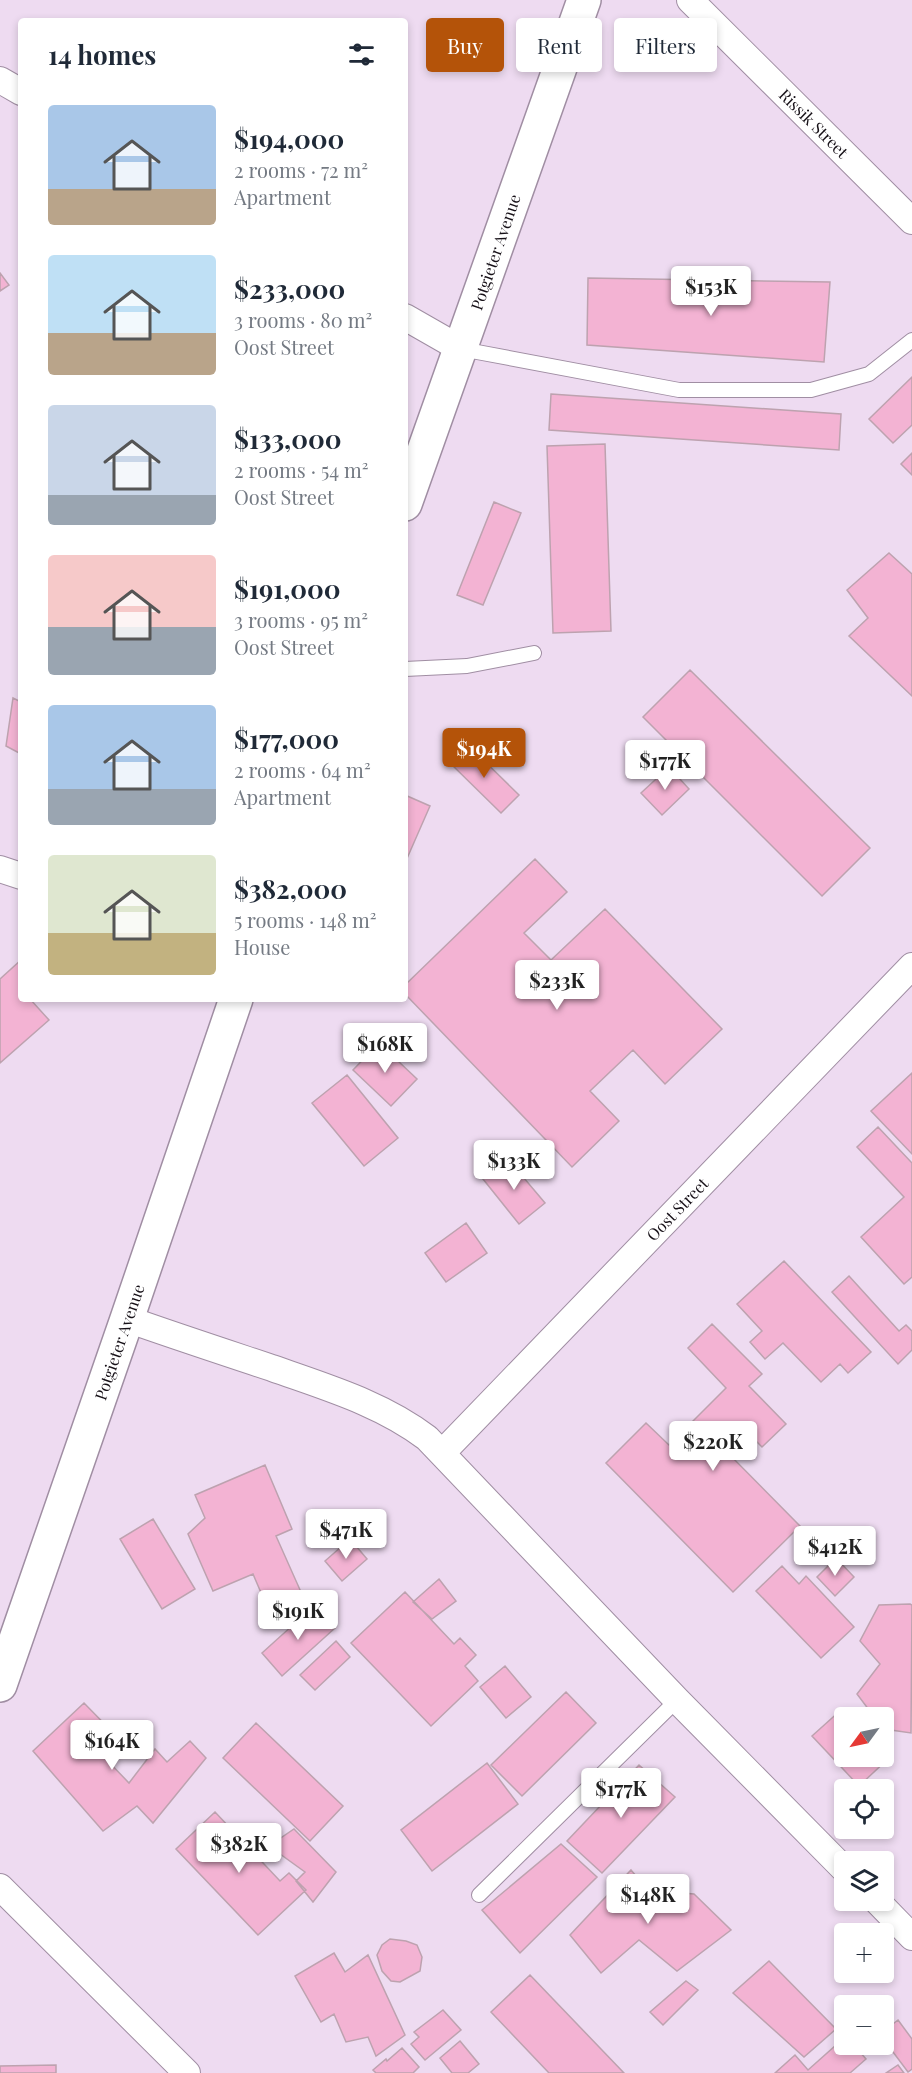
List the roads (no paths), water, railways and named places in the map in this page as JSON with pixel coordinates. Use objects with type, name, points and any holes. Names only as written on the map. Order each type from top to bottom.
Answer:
[{"type":"street","name":"Potgieter Avenue","points":[[408,495],[584,0]]},
{"type":"street","name":"Rissik Street","points":[[690,0],[912,221]]},
{"type":"street","points":[[0,80],[18,90]]},
{"type":"street","points":[[408,319],[461,349]]},
{"type":"street","points":[[0,869],[18,875]]},
{"type":"street","name":"Oost Street","points":[[442,1453],[912,966]]},
{"type":"street","name":"Potgieter Avenue","points":[[0,1684],[235,1002]]},
{"type":"street","points":[[127,1319],[303,1379],[382,1409],[410,1425],[442,1453],[677,1700],[834,1859]]},
{"type":"street","points":[[0,1887],[187,2073]]},
{"type":"street","points":[[887,1911],[912,1937]]},
{"type":"lane","points":[[461,349],[679,390],[811,390],[869,374],[912,340]]},
{"type":"lane","points":[[408,669],[467,666],[534,653]]},
{"type":"lane","points":[[479,1895],[677,1700]]}]
